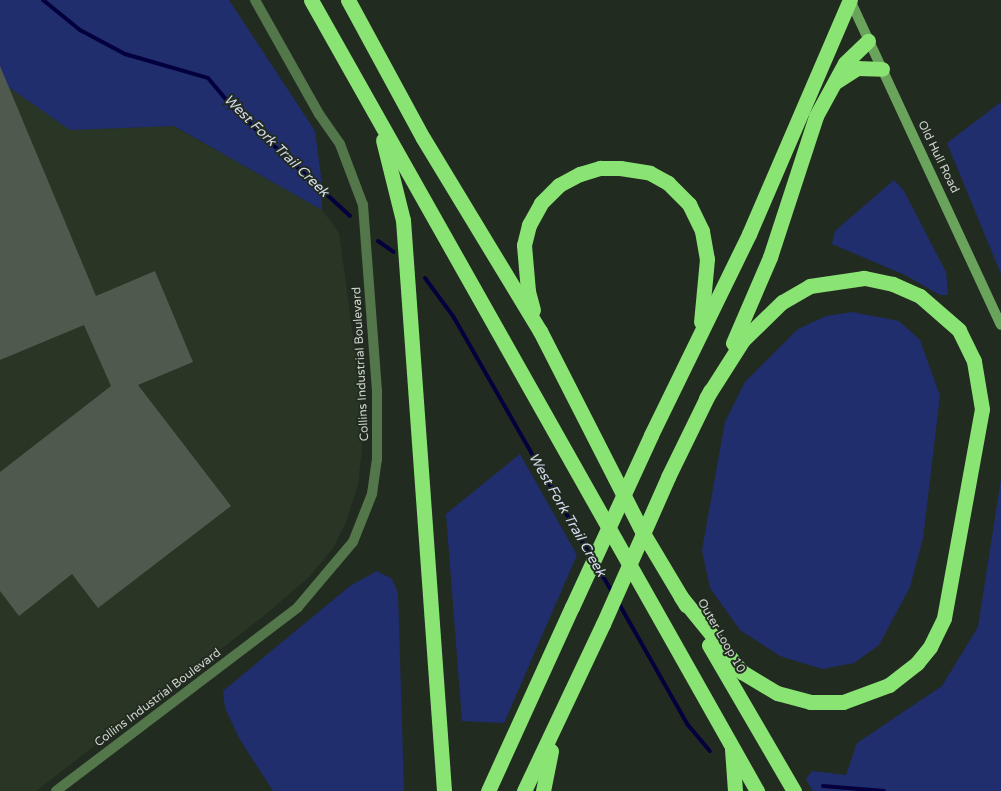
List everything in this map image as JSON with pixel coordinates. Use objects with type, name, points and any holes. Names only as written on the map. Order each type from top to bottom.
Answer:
[{"type":"highway","points":[[311,0],[379,124],[732,743],[757,791]]},
{"type":"highway","points":[[348,0],[423,138],[540,331]]},
{"type":"highway","points":[[488,791],[651,435],[748,234],[850,0]]},
{"type":"highway","points":[[524,791],[603,624],[668,477],[751,305],[780,228],[802,151],[832,85],[845,63],[868,41]]},
{"type":"highway","points":[[832,85],[857,68],[882,69]]},
{"type":"highway","points":[[379,124],[402,220],[444,791]]},
{"type":"highway","points":[[540,331],[524,264],[529,225],[541,203],[559,185],[600,168],[620,168],[650,173],[668,184],[689,204],[702,231],[707,259],[700,332]]},
{"type":"highway","points":[[681,597],[742,672],[777,694],[810,702],[843,702],[889,686],[917,663],[934,640],[944,618],[982,409],[974,361],[959,330],[935,306],[908,290],[864,278],[810,286],[782,302],[742,340],[706,398]]},
{"type":"highway","name":"Outer Loop 10","points":[[540,331],[643,533],[794,791]]},
{"type":"highway","points":[[543,791],[547,762],[578,678]]},
{"type":"highway","points":[[732,743],[735,791]]},
{"type":"main road","name":"Old Hull Road","points":[[850,0],[1001,325]]},
{"type":"street","name":"Collins Industrial Boulevard","points":[[56,791],[298,607],[344,556],[361,526],[372,494],[377,460],[377,391],[363,205],[340,144],[319,114],[255,0]]},
{"type":"shaded area","points":[[0,0],[229,0],[315,131],[322,184],[322,210],[174,126],[70,130],[0,81]]},
{"type":"shaded area","points":[[0,81],[70,130],[173,126],[322,210],[339,233],[360,388],[362,449],[358,484],[346,522],[333,548],[310,576],[265,615],[36,791],[0,791]]},
{"type":"shaded area","points":[[1001,102],[1001,274],[947,143]]},
{"type":"shaded area","points":[[894,180],[904,191],[946,272],[948,295],[940,295],[905,275],[832,244],[835,231]]},
{"type":"shaded area","points":[[852,312],[899,321],[920,340],[940,396],[923,538],[910,587],[879,645],[854,663],[822,669],[780,656],[740,630],[710,588],[702,550],[725,422],[745,382],[798,329],[826,316]]},
{"type":"shaded area","points":[[520,454],[577,555],[504,723],[462,721],[446,514]]},
{"type":"shaded area","points":[[1001,479],[1001,791],[813,791],[806,779],[812,771],[846,775],[857,743],[942,686],[978,627]]},
{"type":"shaded area","points":[[377,571],[392,579],[398,593],[404,791],[273,791],[239,738],[225,708],[223,691],[350,586]]},
{"type":"building","points":[[0,66],[96,296],[155,271],[193,362],[138,385],[231,506],[98,608],[72,574],[19,616],[0,591],[0,472],[111,386],[84,325],[0,360]]},
{"type":"waterway","name":"West Fork Trail Creek","points":[[43,0],[80,30],[125,54],[208,78],[233,108],[350,216]]},
{"type":"waterway","name":"West Fork Trail Creek","points":[[378,241],[394,252]]},
{"type":"waterway","name":"West Fork Trail Creek","points":[[425,278],[453,316],[590,555]]},
{"type":"waterway","name":"West Fork Trail Creek","points":[[596,565],[612,592]]},
{"type":"waterway","name":"West Fork Trail Creek","points":[[618,602],[688,725],[710,751]]},
{"type":"waterway","name":"West Fork Trail Creek","points":[[823,786],[884,791]]}]
